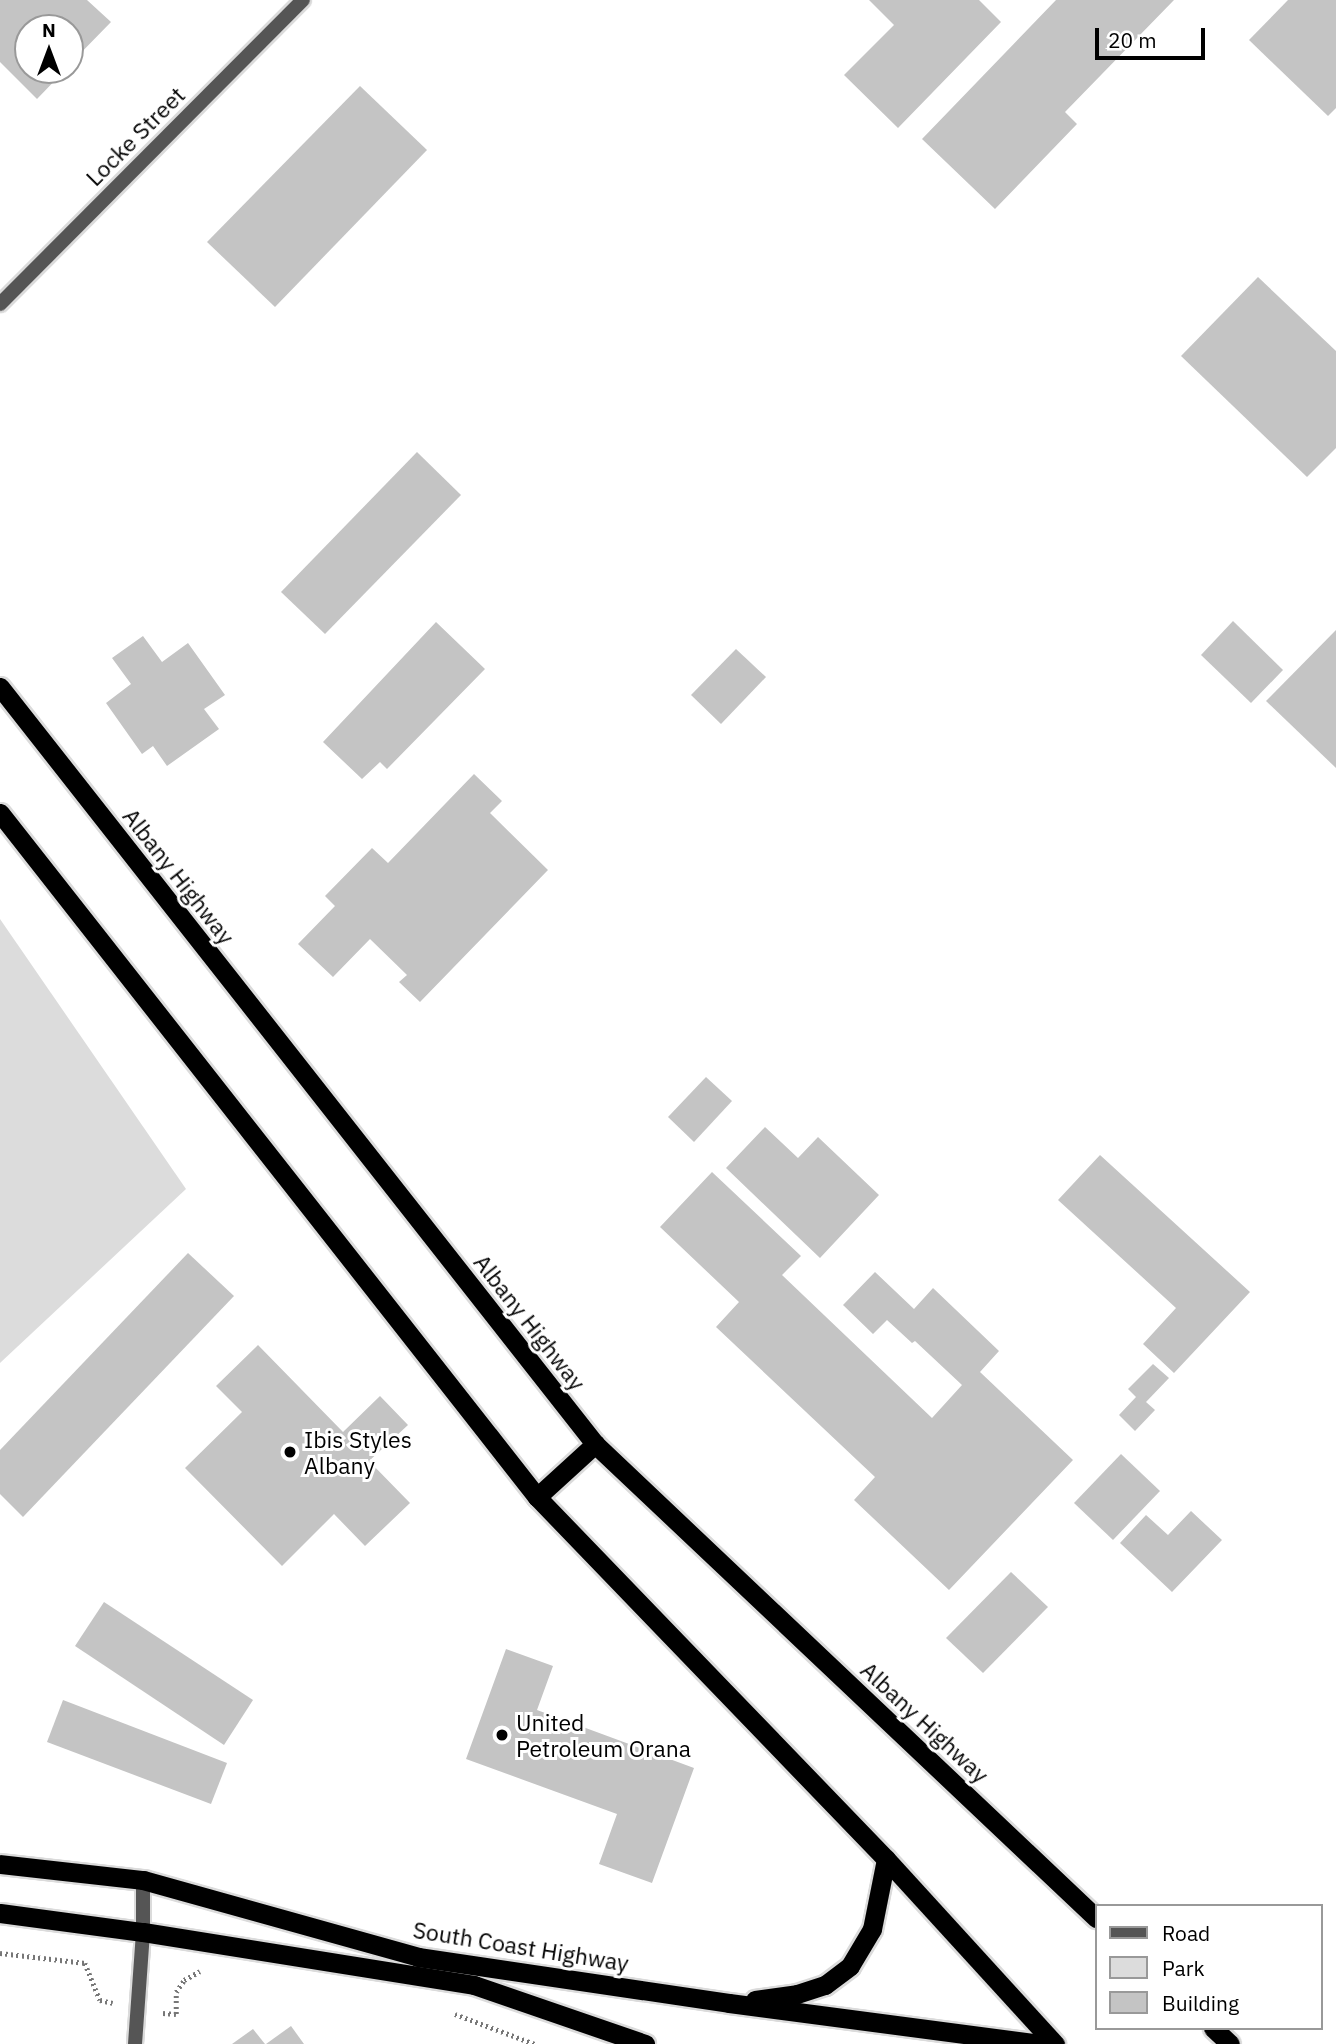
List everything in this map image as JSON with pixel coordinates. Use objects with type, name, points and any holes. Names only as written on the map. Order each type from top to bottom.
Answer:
[{"type":"highway","name":"Albany Highway","points":[[0,687],[595,1444],[1094,1916]]},
{"type":"highway","points":[[0,813],[537,1497],[886,1859],[1055,2044]]},
{"type":"highway","points":[[537,1497],[595,1444]]},
{"type":"highway","points":[[729,2003],[797,1994],[825,1985],[850,1966],[872,1929],[886,1859]]},
{"type":"highway","name":"South Coast Highway","points":[[0,1864],[142,1880],[418,1957],[729,2003],[1042,2044]]},
{"type":"highway","name":"South Coast Highway","points":[[0,1913],[142,1932],[474,1985],[645,2044]]},
{"type":"highway","points":[[1215,2030],[1230,2044]]},
{"type":"street","name":"Locke Street","points":[[0,304],[303,0]]},
{"type":"street","points":[[135,2044],[142,1932],[142,1880]]},
{"type":"path","points":[[0,1953],[85,1963],[100,2000],[138,2010],[176,2014],[176,1992],[184,1980],[204,1968]]},
{"type":"path","points":[[445,2010],[535,2044]]},
{"type":"green space","points":[[0,919],[186,1189],[0,1363]]},
{"type":"building","points":[[0,0],[87,0],[111,22],[84,50],[84,14],[14,14],[14,76],[0,62]]},
{"type":"building","points":[[869,0],[979,0],[1001,22],[898,128],[844,75],[894,25]]},
{"type":"building","points":[[1056,0],[1174,0],[1065,112],[1077,124],[995,209],[922,139]]},
{"type":"building","points":[[1288,0],[1336,0],[1336,108],[1328,116],[1249,40]]},
{"type":"building","points":[[22,84],[51,84],[37,99]]},
{"type":"building","points":[[360,86],[427,150],[275,307],[207,242]]},
{"type":"building","points":[[1258,277],[1336,351],[1336,448],[1307,477],[1181,356]]},
{"type":"building","points":[[417,452],[461,495],[325,634],[281,592]]},
{"type":"building","points":[[1233,621],[1283,670],[1251,703],[1201,655]]},
{"type":"building","points":[[436,622],[485,669],[387,769],[380,762],[362,779],[323,742]]},
{"type":"building","points":[[1336,630],[1336,768],[1266,701]]},
{"type":"building","points":[[143,636],[162,662],[188,643],[225,695],[204,709],[219,729],[167,766],[153,746],[142,754],[106,703],[131,684],[112,658]]},
{"type":"building","points":[[736,649],[766,677],[721,724],[691,695]]},
{"type":"building","points":[[474,774],[502,801],[490,813],[548,870],[420,1002],[399,982],[407,975],[370,939],[333,977],[298,944],[335,906],[325,896],[372,848],[388,863]]},
{"type":"building","points":[[706,1077],[732,1101],[694,1142],[668,1117]]},
{"type":"building","points":[[765,1127],[798,1158],[818,1137],[879,1195],[820,1258],[726,1168]]},
{"type":"building","points":[[1100,1155],[1250,1292],[1174,1373],[1143,1344],[1176,1308],[1058,1200]]},
{"type":"building","points":[[712,1172],[801,1256],[782,1275],[932,1418],[962,1385],[915,1341],[912,1343],[887,1320],[873,1334],[843,1305],[875,1272],[914,1309],[933,1288],[999,1351],[980,1372],[1073,1460],[949,1590],[854,1500],[875,1477],[716,1327],[739,1302],[660,1227]]},
{"type":"building","points":[[188,1253],[234,1296],[23,1517],[0,1494],[0,1450]]},
{"type":"building","name":"Ibis Styles Albany","points":[[258,1345],[343,1432],[380,1396],[408,1425],[369,1461],[410,1503],[365,1546],[334,1514],[282,1566],[185,1468],[242,1412],[216,1386]]},
{"type":"building","points":[[1153,1364],[1169,1378],[1146,1402],[1155,1410],[1135,1431],[1119,1415],[1136,1397],[1128,1389]]},
{"type":"building","points":[[1121,1454],[1160,1491],[1113,1540],[1074,1503]]},
{"type":"building","points":[[1191,1511],[1222,1540],[1172,1592],[1120,1543],[1146,1515],[1168,1535]]},
{"type":"building","points":[[1011,1572],[1048,1607],[983,1673],[946,1638]]},
{"type":"building","points":[[104,1602],[253,1700],[224,1745],[75,1646]]},
{"type":"building","points":[[506,1649],[553,1666],[537,1710],[694,1768],[652,1883],[599,1864],[617,1814],[466,1759]]},
{"type":"building","points":[[63,1700],[227,1763],[211,1804],[47,1742]]},
{"type":"building","points":[[291,2026],[304,2044],[266,2044]]},
{"type":"building","points":[[253,2029],[265,2044],[232,2044]]},
{"type":"place","name":"Ibis Styles Albany","points":[[290,1452]]},
{"type":"place","name":"United Petroleum Orana","points":[[502,1735]]}]
